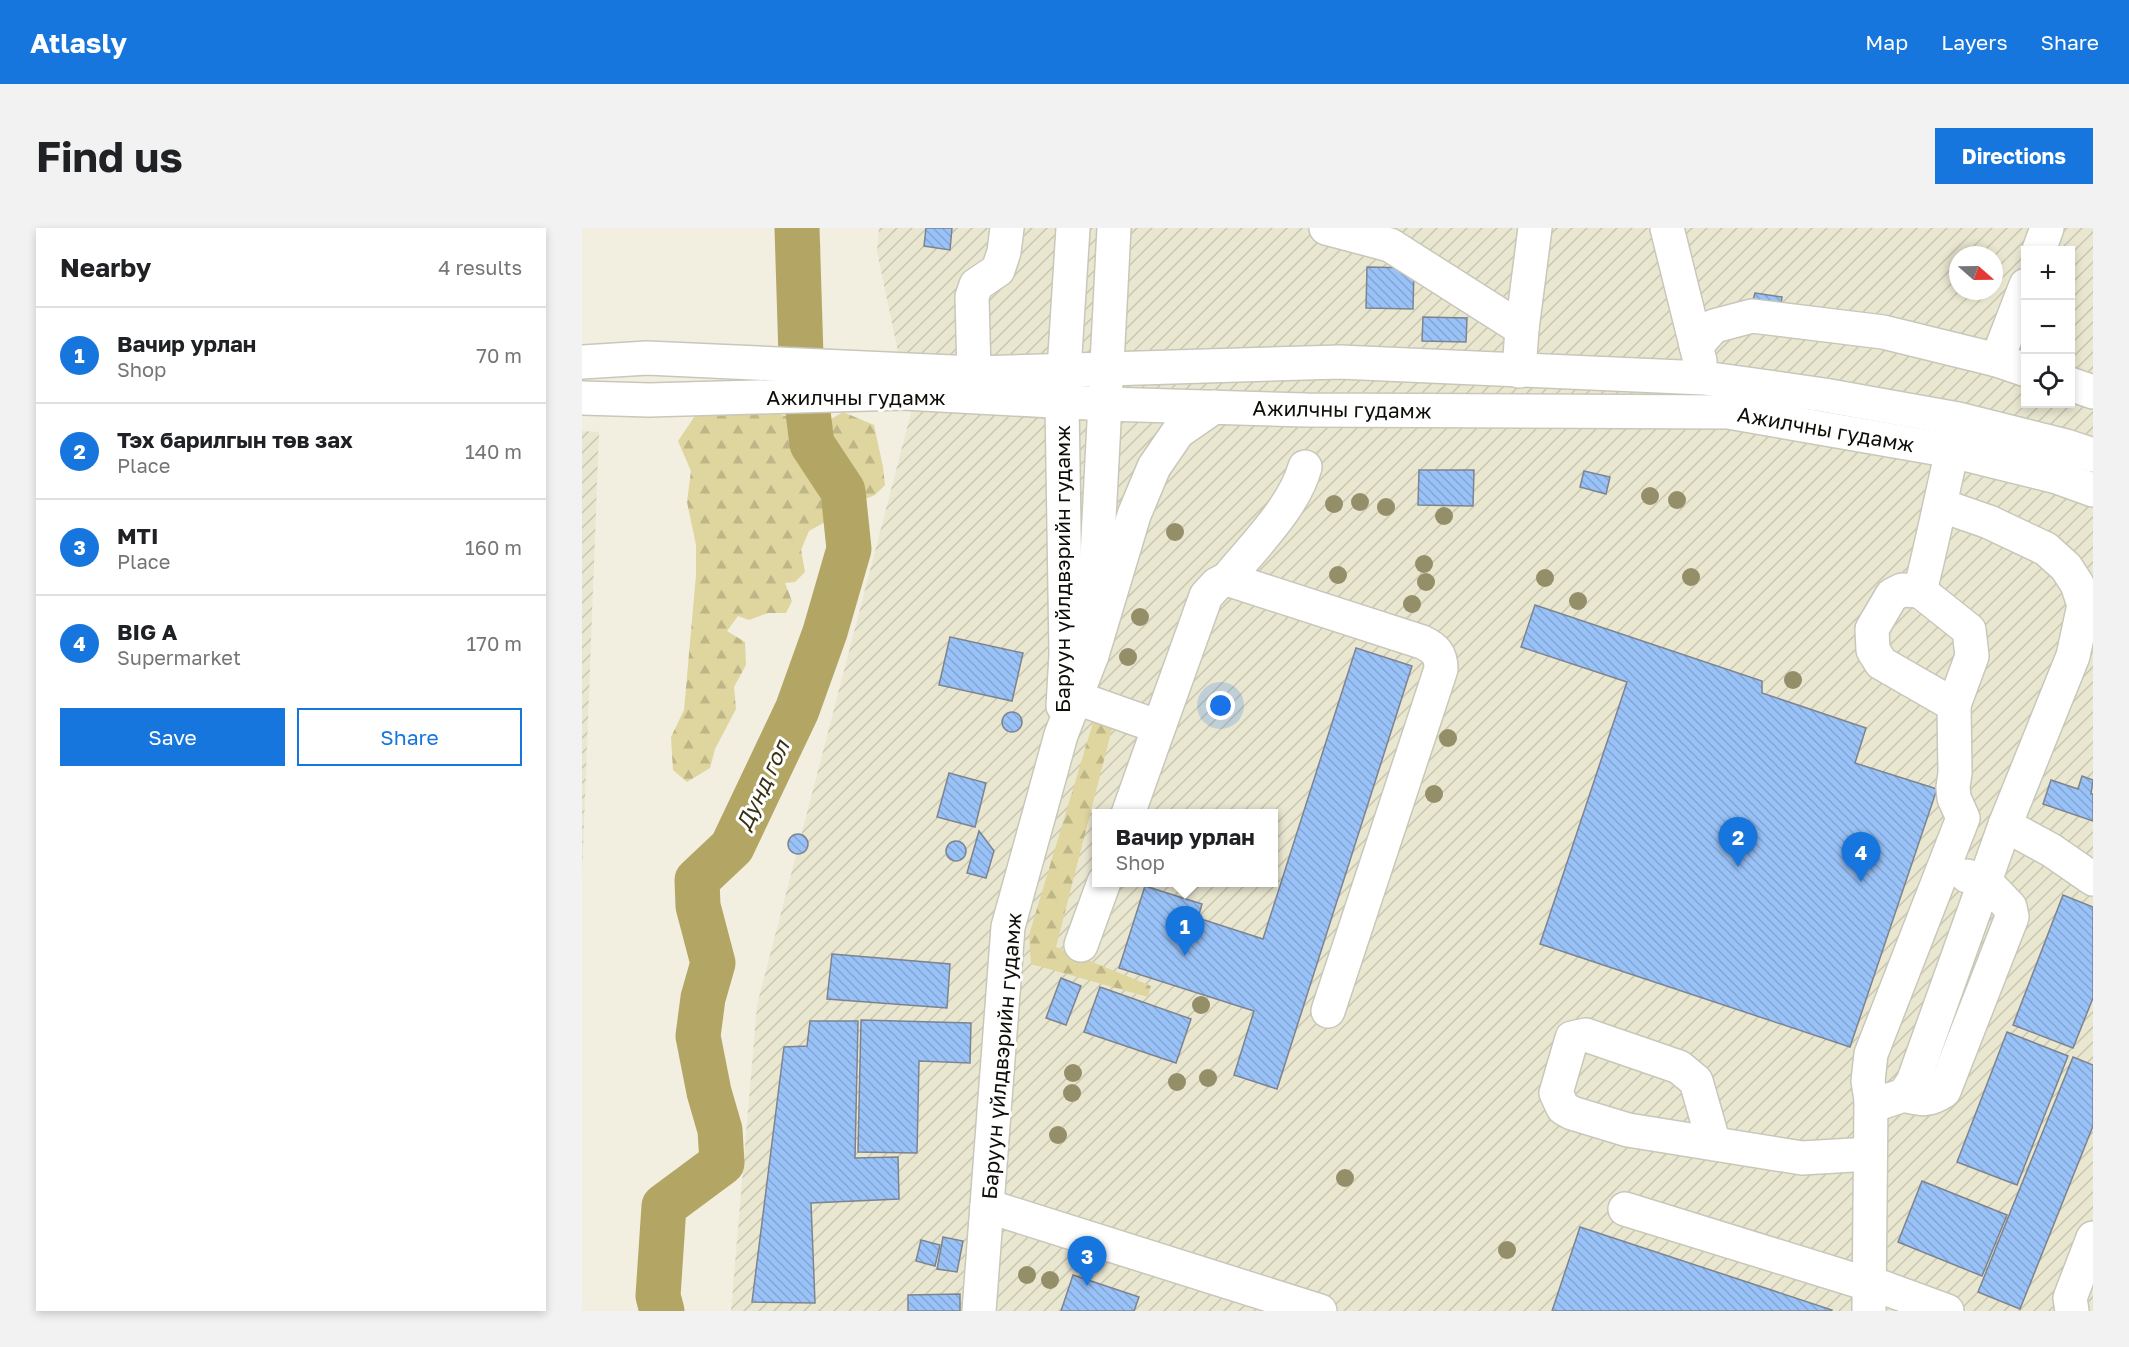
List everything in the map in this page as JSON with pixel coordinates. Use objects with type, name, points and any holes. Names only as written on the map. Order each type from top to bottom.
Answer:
[{"type":"main road","points":[[974,373],[972,297],[976,285],[998,270],[1004,252],[1007,228]]},
{"type":"main road","name":"Баруун үйлдвэрийн гудамж","points":[[1061,735],[1066,655],[1063,386],[1073,228]]},
{"type":"main road","name":"Баруун үйлдвэрийн гудамж","points":[[979,1311],[1008,927],[1061,735],[1092,655],[1114,228]]},
{"type":"main road","points":[[1326,228],[1390,245],[1522,329]]},
{"type":"main road","points":[[1519,371],[1535,228]]},
{"type":"main road","points":[[1667,228],[1704,378]]},
{"type":"main road","points":[[2040,246],[2047,228]]},
{"type":"main road","points":[[1696,345],[1714,326],[1752,316],[1883,332],[2011,365],[2022,300]]},
{"type":"main road","name":"Ажилчны гудамж","points":[[582,362],[646,358],[913,383],[1063,386],[1107,369],[1340,362],[1704,378],[1824,395],[1959,419],[2093,455]]},
{"type":"main road","name":"Ажилчны гудамж","points":[[582,398],[649,400],[913,383],[974,373],[1063,386],[1106,404],[1329,410],[1728,412],[1952,451],[2056,477],[2093,490]]},
{"type":"main road","points":[[2075,386],[2093,392]]},
{"type":"main road","points":[[1092,655],[1134,514],[1154,467],[1178,432],[1214,407]]},
{"type":"main road","points":[[1920,591],[1959,419]]},
{"type":"main road","points":[[1129,809],[1206,596],[1217,584],[1227,579],[1293,498],[1305,467]]},
{"type":"main road","points":[[1871,1100],[1883,1102],[1904,1095],[1913,1082],[1984,880],[2073,656],[2084,605],[2077,584],[2066,567],[2046,549],[1989,522],[1940,505]]},
{"type":"main road","points":[[1227,579],[1422,642],[1432,647],[1441,657],[1441,669],[1328,1011]]},
{"type":"main road","points":[[1868,1296],[1870,1054],[1963,818],[1954,798],[1953,787],[1955,772],[1954,705],[1972,656],[1969,630],[1920,591],[1902,590],[1892,595],[1872,629],[1872,650],[1881,663],[1954,705]]},
{"type":"main road","points":[[1077,698],[1159,727]]},
{"type":"main road","points":[[2005,825],[2051,850],[2093,879]]},
{"type":"main road","points":[[1939,878],[1965,875],[1984,880]]},
{"type":"main road","points":[[1081,945],[1102,887]]},
{"type":"main road","points":[[1713,1143],[1696,1081],[1679,1067],[1586,1035],[1572,1038],[1556,1094],[1563,1108],[1572,1113],[1628,1130],[1802,1158],[1870,1154]]},
{"type":"main road","points":[[987,1206],[1320,1311]]},
{"type":"main road","points":[[1625,1209],[1847,1277],[1868,1296],[1947,1311]]},
{"type":"main road","points":[[2072,1311],[2070,1298],[2093,1238]]},
{"type":"shaded area","points":[[879,228],[2093,228],[2093,1311],[731,1311],[757,1005],[911,413],[877,252]]},
{"type":"shaded area","points":[[582,431],[599,432],[582,876]]},
{"type":"green space","points":[[794,228],[814,228],[817,233],[820,251],[812,274],[793,241]]},
{"type":"green space","points":[[699,410],[746,414],[775,413],[789,417],[803,462],[816,470],[825,480],[836,507],[827,521],[809,531],[801,550],[805,572],[795,582],[785,583],[792,601],[786,613],[768,613],[749,620],[738,616],[727,631],[745,642],[746,665],[734,687],[736,709],[715,749],[710,768],[687,782],[673,770],[671,737],[684,710],[696,575],[696,545],[687,502],[691,471],[678,441]]},
{"type":"green space","points":[[843,412],[874,425],[883,467],[885,485],[875,495],[860,501],[846,484],[819,439],[828,421]]},
{"type":"green space","points":[[1095,716],[1114,721],[1056,947],[1151,986],[1148,997],[1031,964],[1029,935]]},
{"type":"building","points":[[926,228],[952,228],[950,250],[924,246]]},
{"type":"building","points":[[1367,267],[1414,268],[1413,309],[1366,308]]},
{"type":"building","points":[[1755,293],[1782,297],[1781,304],[1753,300]]},
{"type":"building","points":[[1423,317],[1467,318],[1466,342],[1422,341]]},
{"type":"building","points":[[1419,470],[1474,470],[1473,506],[1418,505]]},
{"type":"building","points":[[1584,471],[1610,477],[1606,494],[1580,487]]},
{"type":"building","points":[[1535,605],[1762,681],[1762,693],[1866,728],[1855,763],[1937,789],[1850,1047],[1540,944],[1627,682],[1521,647]]},
{"type":"building","points":[[950,637],[1023,653],[1012,701],[939,685]]},
{"type":"building","points":[[1356,648],[1412,666],[1277,1089],[1234,1075],[1254,1011],[1119,968],[1145,887],[1202,904],[1198,918],[1263,939]]},
{"type":"building","points":[[1008,712],[1016,712],[1022,718],[1022,726],[1016,732],[1008,732],[1002,726],[1002,718]]},
{"type":"building","points":[[949,773],[986,783],[975,827],[937,817]]},
{"type":"building","points":[[2082,776],[2093,780],[2091,794],[2093,794],[2093,821],[2043,804],[2051,780],[2078,789]]},
{"type":"building","points":[[979,831],[994,851],[986,878],[967,873]]},
{"type":"building","points":[[794,834],[802,834],[808,840],[808,848],[802,854],[794,854],[788,848],[788,840]]},
{"type":"building","points":[[952,841],[960,841],[966,847],[966,855],[960,861],[952,861],[946,855],[946,847]]},
{"type":"building","points":[[2063,895],[2093,907],[2093,998],[2073,1048],[2013,1025]]},
{"type":"building","points":[[832,954],[950,964],[947,1008],[827,999]]},
{"type":"building","points":[[1061,978],[1081,986],[1066,1025],[1046,1018]]},
{"type":"building","points":[[1100,987],[1191,1019],[1176,1063],[1084,1032]]},
{"type":"building","points":[[861,1020],[971,1023],[970,1063],[919,1061],[917,1153],[858,1152]]},
{"type":"building","points":[[810,1021],[858,1021],[855,1158],[898,1157],[899,1199],[811,1203],[815,1303],[752,1302],[784,1047],[807,1046]]},
{"type":"building","points":[[2007,1032],[2068,1056],[2017,1185],[1957,1162]]},
{"type":"building","points":[[2073,1057],[2093,1065],[2093,1126],[2020,1309],[1978,1292]]},
{"type":"building","points":[[1922,1181],[2007,1215],[1982,1276],[1898,1242]]},
{"type":"building","points":[[1580,1227],[1832,1310],[1552,1311]]},
{"type":"building","points":[[943,1237],[963,1241],[957,1272],[937,1269]]},
{"type":"building","points":[[921,1240],[940,1245],[935,1266],[916,1261]]},
{"type":"building","points":[[1073,1275],[1139,1297],[1134,1311],[1061,1311]]},
{"type":"building","points":[[960,1294],[960,1311],[908,1311],[908,1295]]},
{"type":"waterway","name":"Дунд гол","points":[[662,1311],[658,1296],[664,1206],[722,1163],[720,1130],[709,1092],[698,1036],[703,998],[713,963],[698,906],[697,880],[732,847],[797,710],[825,632],[849,549],[843,491],[812,444],[801,356],[797,228]]},
{"type":"place","name":"Тэх барилгын төв зах","points":[[1738,867]]},
{"type":"place","name":"BIG A","points":[[1861,882]]},
{"type":"place","name":"Вачир урлан","points":[[1185,956]]},
{"type":"place","name":"MTI","points":[[1087,1286]]}]
